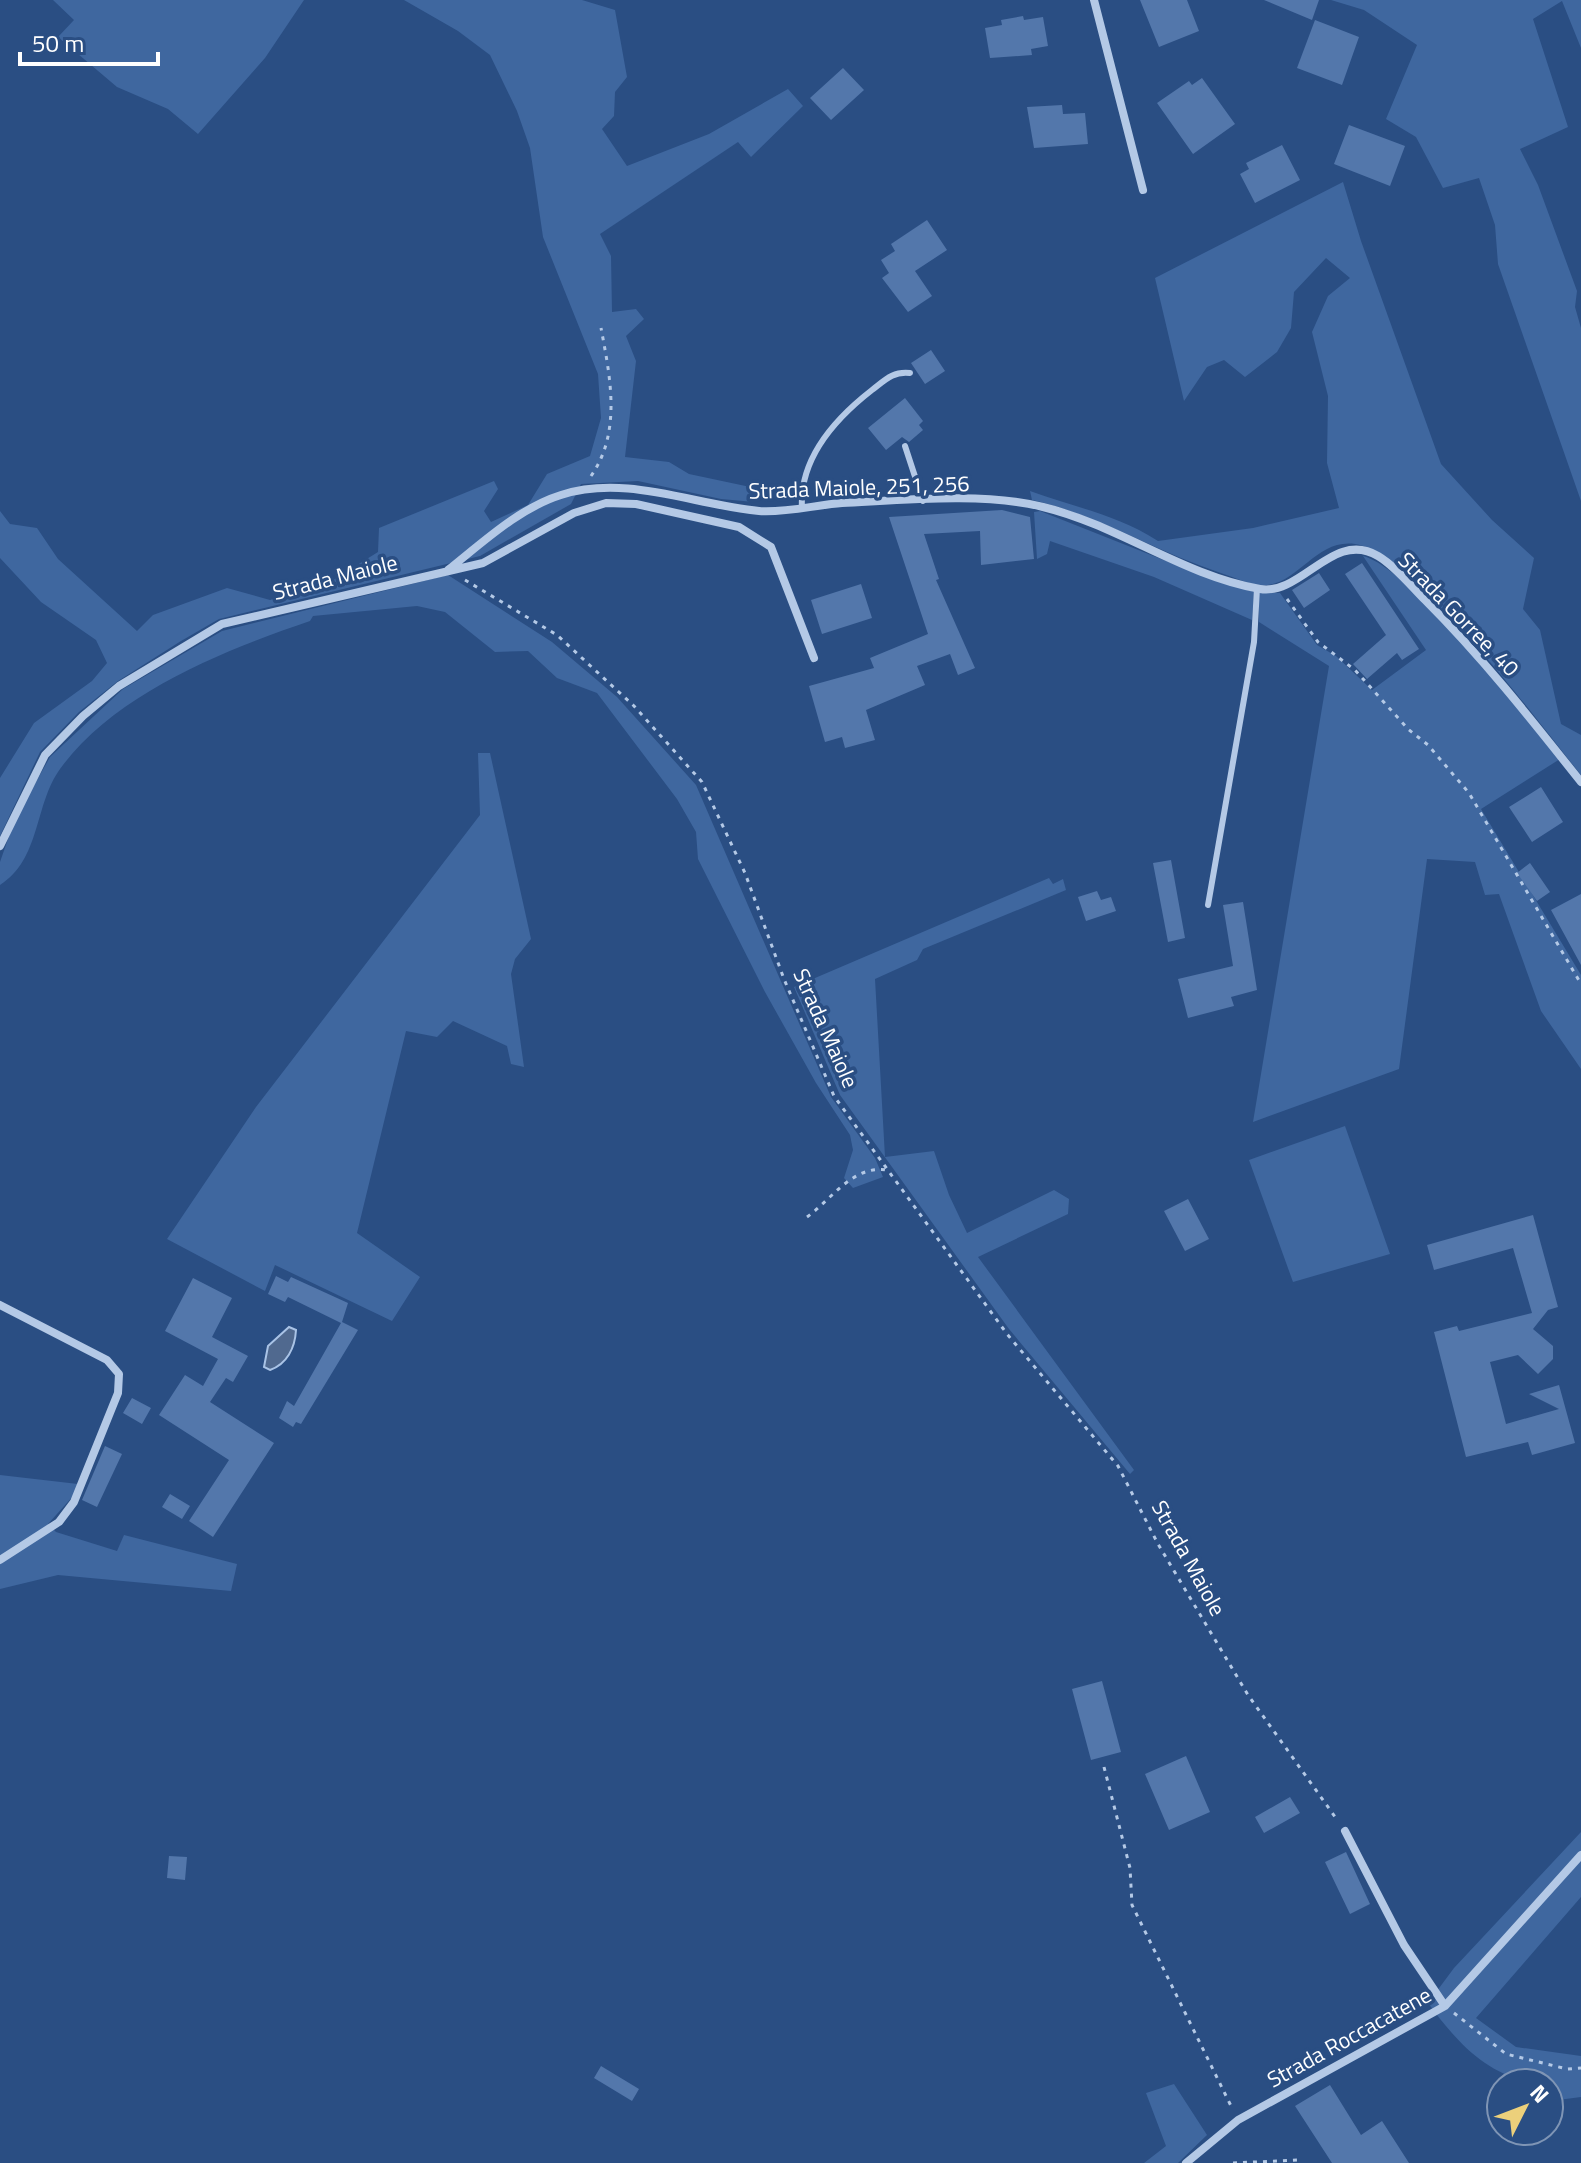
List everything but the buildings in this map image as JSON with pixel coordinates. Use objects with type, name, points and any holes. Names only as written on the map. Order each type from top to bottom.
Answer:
[{"type":"street","points":[[1094,0],[1143,190]]},
{"type":"street","name":"Strada Maiole, 251, 256","points":[[448,570],[532,509],[561,495],[639,488],[748,509],[923,501],[1004,501],[1042,507],[1206,572],[1257,588],[1281,589]]},
{"type":"street","points":[[448,570],[483,563],[574,513],[606,503],[636,504],[739,527],[771,547],[814,658]]},
{"type":"street","name":"Strada Gorree, 40","points":[[1281,589],[1333,556],[1353,550],[1377,555],[1464,638],[1581,782]]},
{"type":"street","name":"Strada Maiole","points":[[0,846],[11,817],[45,755],[83,716],[119,686],[181,647],[222,624],[448,570]]},
{"type":"street","points":[[0,1305],[107,1360],[119,1374],[119,1383],[118,1393],[74,1502],[59,1522],[0,1560]]},
{"type":"street","points":[[1345,1831],[1404,1945],[1445,2006]]},
{"type":"street","name":"Strada Roccacatene","points":[[1186,2163],[1238,2120],[1445,2006],[1581,1855]]},
{"type":"lane","points":[[802,508],[809,471],[820,444],[836,420],[894,373],[910,373]]},
{"type":"lane","points":[[905,446],[923,501]]},
{"type":"lane","points":[[1208,905],[1252,653],[1257,588]]},
{"type":"path","points":[[580,492],[596,470],[609,433],[611,400],[601,328]]},
{"type":"path","name":"Strada Maiole","points":[[448,570],[557,635],[634,706],[702,782],[745,873],[784,979],[834,1096],[1007,1334],[1118,1466],[1158,1544],[1248,1695],[1345,1831]]},
{"type":"path","points":[[1281,589],[1318,642],[1338,653],[1408,729],[1428,745],[1469,793],[1581,984]]},
{"type":"path","points":[[807,1217],[848,1181],[871,1168],[886,1170]]},
{"type":"path","points":[[1104,1767],[1130,1868],[1132,1905],[1238,2120]]},
{"type":"path","points":[[1445,2006],[1506,2054],[1567,2069],[1581,2068]]},
{"type":"path","points":[[1233,2163],[1299,2160],[1301,2163]]},
{"type":"shaded area","points":[[53,0],[304,0],[265,58],[198,134],[168,109],[117,87],[58,37],[74,20]]},
{"type":"shaded area","points":[[404,0],[582,0],[615,10],[627,77],[615,92],[614,116],[602,129],[627,166],[709,134],[788,89],[803,106],[751,157],[738,142],[600,234],[611,256],[612,312],[636,309],[644,319],[626,336],[636,361],[625,457],[669,462],[689,474],[755,488],[754,502],[721,499],[638,481],[581,484],[571,504],[480,556],[219,619],[118,681],[79,712],[40,752],[0,836],[0,778],[34,723],[92,681],[107,663],[96,640],[41,602],[0,558],[0,511],[10,524],[37,528],[58,559],[137,631],[153,615],[227,588],[270,600],[333,580],[378,552],[379,528],[494,481],[498,489],[484,511],[491,522],[528,505],[547,474],[590,456],[601,418],[598,374],[543,237],[530,148],[517,111],[490,55],[458,31]]},
{"type":"shaded area","points":[[1331,0],[1581,0],[1581,48],[1562,1],[1533,19],[1568,127],[1520,149],[1538,185],[1577,291],[1575,307],[1581,328],[1581,501],[1498,264],[1495,225],[1479,178],[1443,188],[1416,137],[1386,119],[1417,45],[1364,10]]},
{"type":"shaded area","points":[[1343,182],[1441,464],[1492,520],[1534,558],[1523,609],[1540,630],[1561,724],[1581,735],[1581,775],[1475,644],[1409,577],[1380,554],[1355,544],[1341,544],[1316,556],[1283,580],[1258,585],[1195,563],[1079,514],[1032,500],[1030,491],[1111,518],[1158,541],[1253,528],[1339,508],[1327,463],[1328,396],[1312,332],[1328,296],[1350,278],[1326,258],[1294,292],[1291,328],[1277,352],[1245,377],[1224,360],[1207,367],[1184,401],[1155,278]]},
{"type":"shaded area","points":[[1040,511],[1204,576],[1254,592],[1252,620],[1154,577],[1050,541],[1047,554],[1037,559],[1034,512]]},
{"type":"shaded area","points":[[1363,556],[1384,566],[1437,614],[1560,759],[1481,809],[1581,975],[1581,1069],[1541,1011],[1499,894],[1485,895],[1475,862],[1427,859],[1399,1069],[1253,1122],[1329,666],[1259,622],[1259,593],[1280,593],[1317,645],[1336,656],[1372,690],[1426,650]]},
{"type":"shaded area","points":[[448,575],[552,642],[617,697],[696,785],[831,1097],[875,1158],[883,1177],[853,1188],[844,1178],[853,1150],[850,1135],[816,1083],[765,992],[698,859],[696,832],[677,799],[597,693],[557,678],[528,651],[495,652],[445,612],[417,606],[313,616],[310,621],[208,661],[141,696],[83,742],[60,769],[45,799],[23,861],[0,885],[0,862],[15,819],[50,757],[123,689],[222,631]]},
{"type":"shaded area","points":[[478,753],[490,753],[531,939],[515,959],[511,974],[524,1067],[511,1064],[507,1046],[453,1021],[437,1037],[406,1031],[357,1233],[420,1277],[392,1321],[275,1265],[265,1291],[167,1239],[256,1107],[480,815]]},
{"type":"shaded area","points":[[1049,878],[1053,884],[1063,879],[1066,890],[923,949],[917,960],[875,979],[885,1157],[934,1151],[949,1195],[967,1233],[1054,1190],[1069,1199],[1068,1214],[978,1257],[1134,1470],[1130,1474],[1009,1329],[840,1095],[794,987]]},
{"type":"shaded area","points":[[1345,1126],[1390,1254],[1293,1282],[1249,1160]]},
{"type":"shaded area","points":[[289,1327],[296,1330],[289,1354],[276,1367],[270,1370],[264,1367],[268,1346]]},
{"type":"shaded area","points":[[0,1475],[78,1484],[74,1495],[48,1524],[56,1532],[117,1551],[124,1535],[237,1564],[231,1591],[58,1575],[0,1589]]},
{"type":"shaded area","points":[[1581,1832],[1581,1897],[1476,2018],[1516,2047],[1581,2056],[1581,2097],[1565,2099],[1565,2067],[1491,2067],[1465,2047],[1428,2003],[1454,1968]]},
{"type":"shaded area","points":[[1174,2084],[1207,2135],[1178,2163],[1144,2163],[1166,2146],[1146,2093]]}]
